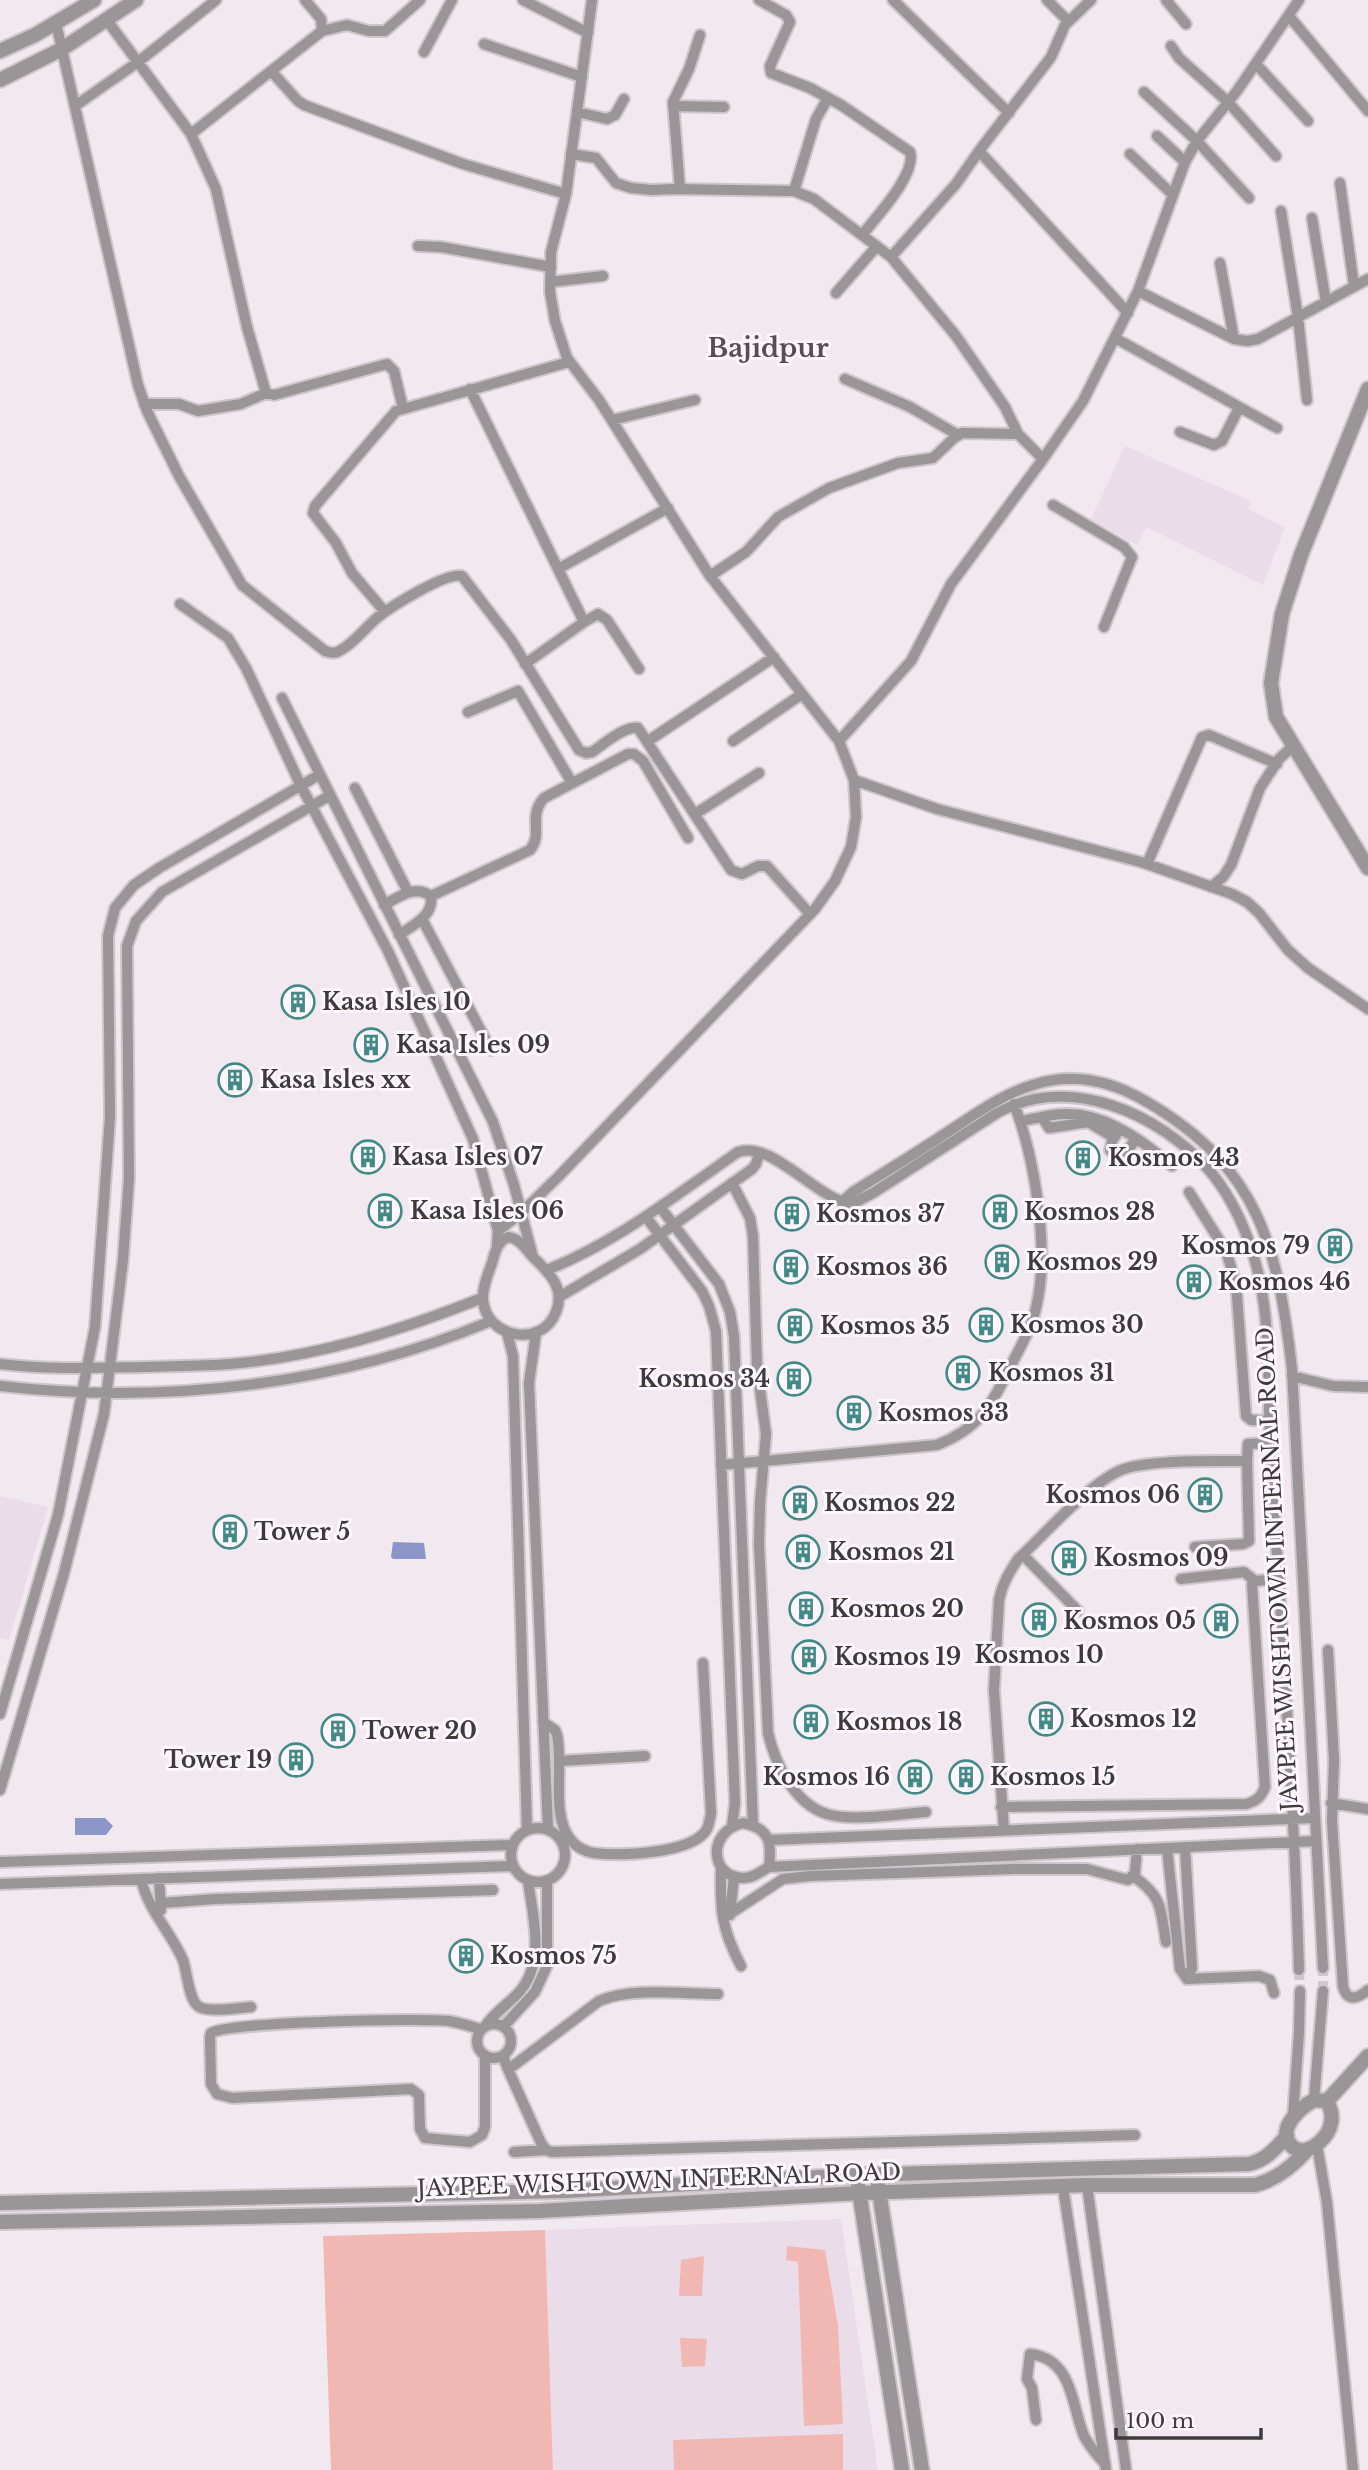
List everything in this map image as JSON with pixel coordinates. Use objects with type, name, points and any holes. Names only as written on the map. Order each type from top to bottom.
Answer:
[{"type":"street","points":[[0,51],[94,0]]},
{"type":"street","points":[[0,80],[62,49],[136,0]]},
{"type":"street","points":[[75,106],[138,62],[216,0]]},
{"type":"street","points":[[304,0],[321,19],[322,31]]},
{"type":"street","points":[[191,134],[322,31],[347,25],[369,31],[385,31],[420,0]]},
{"type":"street","points":[[425,52],[452,0]]},
{"type":"street","points":[[523,0],[588,33]]},
{"type":"street","points":[[498,1231],[522,1212],[810,914],[835,881],[850,847],[856,817],[854,780],[839,741],[710,576],[612,420],[569,362],[555,321],[550,282],[552,249],[566,194],[593,0]]},
{"type":"street","points":[[893,0],[1009,113]]},
{"type":"street","points":[[1047,0],[1068,22]]},
{"type":"street","points":[[891,257],[956,184],[1054,53],[1063,28],[1091,0]]},
{"type":"street","points":[[1166,0],[1186,24]]},
{"type":"street","points":[[839,741],[911,661],[951,584],[1044,459],[1083,401],[1138,291],[1185,162],[1197,141],[1256,64],[1298,0]]},
{"type":"street","points":[[762,1],[786,15],[790,22],[770,65],[771,73],[828,98],[907,149],[912,158],[903,181],[863,234]]},
{"type":"street","points":[[1289,16],[1368,111]]},
{"type":"street","points":[[106,19],[191,134],[216,190],[247,327],[266,393]]},
{"type":"street","points":[[56,23],[144,404],[179,476],[236,576],[250,592],[331,653],[344,649],[385,612],[449,576],[462,576],[511,640],[579,750],[592,752],[633,727],[638,728],[731,870],[742,874],[763,865],[767,866],[810,914]]},
{"type":"street","points":[[681,189],[673,106],[700,35]]},
{"type":"street","points":[[484,44],[582,77]]},
{"type":"street","points":[[1171,46],[1184,64],[1228,102],[1276,156]]},
{"type":"street","points":[[1256,64],[1308,121]]},
{"type":"street","points":[[272,72],[304,105],[463,164],[566,194]]},
{"type":"street","points":[[1144,92],[1197,141],[1249,198]]},
{"type":"street","points":[[794,191],[816,118],[828,98]]},
{"type":"street","points":[[577,112],[607,119],[615,115],[624,99]]},
{"type":"street","points":[[673,106],[724,107]]},
{"type":"street","points":[[1157,136],[1185,162]]},
{"type":"street","points":[[979,151],[1128,313]]},
{"type":"street","points":[[571,154],[596,158],[620,185],[652,190],[794,191],[814,199],[891,257],[956,336],[1005,407],[1018,433],[1044,459]]},
{"type":"street","points":[[1129,154],[1173,195]]},
{"type":"street","points":[[1340,184],[1354,286]]},
{"type":"street","points":[[1281,211],[1298,317],[1307,400]]},
{"type":"street","points":[[1312,218],[1326,302]]},
{"type":"street","points":[[418,246],[441,247],[551,267]]},
{"type":"street","points":[[836,293],[877,246]]},
{"type":"street","points":[[1220,264],[1234,339]]},
{"type":"street","points":[[550,282],[603,276]]},
{"type":"street","points":[[1138,291],[1234,339],[1247,341],[1258,339],[1368,279]]},
{"type":"street","points":[[1115,338],[1277,428]]},
{"type":"street","points":[[385,612],[352,573],[313,509],[392,414],[403,408],[569,362]]},
{"type":"street","points":[[144,404],[179,404],[198,411],[241,404],[266,393],[274,395],[387,364],[394,370],[403,408]]},
{"type":"street","points":[[845,379],[910,407],[958,435]]},
{"type":"street","points":[[470,389],[584,622]]},
{"type":"street","points":[[1368,389],[1301,555],[1282,614],[1273,660],[1273,702],[1276,718],[1368,867]]},
{"type":"street","points":[[612,420],[695,400]]},
{"type":"street","points":[[1180,432],[1214,445],[1222,441],[1239,408]]},
{"type":"street","points":[[710,576],[746,552],[773,522],[795,505],[848,479],[898,463],[933,458],[958,435],[971,432],[1018,433]]},
{"type":"street","points":[[1053,505],[1130,552],[1132,562],[1104,627]]},
{"type":"street","points":[[558,569],[668,509]]},
{"type":"street","points":[[180,604],[228,638],[246,668],[301,786],[387,951],[473,1139],[498,1231],[497,1245],[482,1298],[485,1312],[491,1321],[507,1333],[521,1336],[536,1333],[548,1324],[556,1312],[559,1297],[556,1282],[512,1237],[502,1239],[497,1245]]},
{"type":"street","points":[[525,664],[593,616],[602,614],[639,669]]},
{"type":"street","points":[[648,741],[774,657]]},
{"type":"street","points":[[468,712],[518,691],[572,783]]},
{"type":"street","points":[[733,741],[802,694]]},
{"type":"street","points":[[282,698],[493,1122],[522,1212],[533,1257]]},
{"type":"street","points":[[1147,863],[1202,737],[1209,735],[1277,764]]},
{"type":"street","points":[[1211,887],[1228,872],[1260,788],[1292,747]]},
{"type":"street","points":[[384,905],[408,892],[418,890],[431,896],[530,850],[535,845],[536,807],[544,798],[628,754],[634,754],[643,761],[688,838]]},
{"type":"street","points":[[695,814],[759,773]]},
{"type":"street","points":[[0,1714],[58,1515],[95,1326],[110,1117],[108,936],[115,908],[134,885],[159,868],[319,775]]},
{"type":"street","points":[[854,780],[937,809],[1147,863],[1247,902],[1288,950],[1308,968],[1368,1009]]},
{"type":"street","points":[[355,788],[408,892]]},
{"type":"street","points":[[0,1790],[64,1573],[104,1414],[128,1197],[127,946],[136,921],[162,892],[329,796]]},
{"type":"street","points":[[399,935],[430,910],[431,896]]},
{"type":"street","points":[[422,919],[491,1050]]},
{"type":"street","name":"JAYPEE WISHTOWN INTERNAL ROAD","points":[[842,1202],[885,1171],[1000,1098],[1058,1079],[1079,1078],[1105,1082],[1130,1092],[1174,1117],[1228,1167],[1250,1199],[1266,1235],[1277,1273],[1286,1319],[1292,1376],[1323,1968]]},
{"type":"street","name":"JAYPEE WISHTOWN INTERNAL ROAD","points":[[842,1202],[856,1203],[1014,1104],[1038,1097],[1077,1097],[1104,1102],[1132,1113],[1188,1150],[1210,1171],[1230,1200],[1248,1239],[1258,1272],[1270,1370],[1270,1443],[1293,1818],[1299,1970]]},
{"type":"street","points":[[721,1465],[937,1445],[958,1436],[982,1417],[994,1400],[1028,1331],[1036,1309],[1041,1279],[1036,1189],[1014,1104]]},
{"type":"street","points":[[1020,1121],[1042,1117],[1049,1128],[1088,1122],[1135,1139],[1158,1153],[1172,1166]]},
{"type":"street","points":[[1114,1132],[1110,1146],[1118,1158],[1128,1152],[1135,1139]]},
{"type":"street","points":[[547,1270],[568,1262],[646,1217],[738,1152],[745,1150],[759,1153],[842,1202]]},
{"type":"street","points":[[559,1297],[674,1226],[756,1164],[759,1153]]},
{"type":"street","points":[[732,1183],[752,1227],[757,1367],[766,1434],[759,1544],[768,1732],[773,1753],[790,1783],[810,1803],[829,1815],[845,1817],[926,1812]]},
{"type":"street","points":[[105,1192],[128,1197]]},
{"type":"street","points":[[1189,1192],[1226,1251],[1236,1283],[1246,1416],[1251,1420],[1270,1421]]},
{"type":"street","points":[[660,1207],[719,1284],[730,1312],[734,1336],[753,1825]]},
{"type":"street","points":[[646,1217],[702,1291],[716,1331],[734,1803],[732,1826]]},
{"type":"street","points":[[1258,1272],[1277,1273]]},
{"type":"street","points":[[0,1364],[39,1369],[231,1364],[354,1342],[409,1326],[482,1298]]},
{"type":"street","points":[[0,1386],[82,1393],[255,1386],[419,1348],[491,1321]]},
{"type":"street","points":[[507,1333],[513,1356],[527,1830]]},
{"type":"street","points":[[536,1333],[529,1383],[548,1829]]},
{"type":"street","points":[[1292,1376],[1333,1386],[1365,1385]]},
{"type":"street","points":[[1195,1547],[1243,1544],[1249,1541],[1248,1444],[1270,1443]]},
{"type":"street","points":[[1004,1830],[994,1690],[1001,1587],[1023,1555],[1104,1479],[1121,1470],[1132,1466],[1170,1463],[1247,1461]]},
{"type":"street","points":[[739,1483],[761,1482]]},
{"type":"street","points":[[1023,1555],[1078,1611]]},
{"type":"street","points":[[1181,1579],[1244,1572],[1255,1581],[1278,1579]]},
{"type":"street","points":[[1002,1807],[1246,1804],[1261,1796],[1265,1787],[1252,1584],[1255,1581]]},
{"type":"street","points":[[1328,1650],[1335,1760],[1331,1804],[1343,1987],[1350,1998],[1368,1990]]},
{"type":"street","points":[[543,1722],[555,1730],[557,1735],[561,1819],[570,1840],[579,1848],[592,1853],[661,1852],[691,1842],[707,1830],[710,1813],[703,1663]]},
{"type":"street","points":[[559,1761],[645,1756]]},
{"type":"street","points":[[1331,1804],[1368,1809]]},
{"type":"street","points":[[845,1817],[846,1836]]},
{"type":"street","points":[[769,1840],[1314,1818]]},
{"type":"street","points":[[727,1918],[720,1911],[721,1867],[716,1852],[718,1841],[724,1832],[743,1823],[762,1831],[769,1840],[771,1850],[769,1867]]},
{"type":"street","points":[[548,1829],[557,1835],[563,1844],[564,1865],[558,1874],[547,1881],[528,1881],[519,1875],[513,1866],[510,1856],[512,1845],[518,1836],[527,1830],[548,1829]]},
{"type":"street","points":[[721,1867],[734,1877],[744,1878],[755,1876],[769,1867],[1315,1840]]},
{"type":"street","points":[[0,1863],[512,1845]]},
{"type":"street","points":[[1185,1847],[1192,1968],[1187,1979]]},
{"type":"street","points":[[1167,1848],[1180,1969],[1187,1979]]},
{"type":"street","points":[[727,1918],[776,1883],[793,1878],[1014,1869],[1087,1870],[1128,1880],[1133,1876],[1138,1849]]},
{"type":"street","points":[[0,1884],[513,1866]]},
{"type":"street","points":[[1133,1876],[1151,1889],[1156,1898],[1166,1942]]},
{"type":"street","points":[[734,1877],[727,1918],[728,1942],[741,1966]]},
{"type":"street","points":[[159,1878],[162,1903],[160,1920]]},
{"type":"street","points":[[141,1879],[149,1905],[184,1963],[192,1998],[197,2006],[205,2010],[251,2007]]},
{"type":"street","points":[[528,1881],[535,1944],[534,1968],[518,1994],[483,2027],[476,2042],[478,2049],[485,2056],[513,2066],[599,2001],[611,1996],[627,1993],[718,1994]]},
{"type":"street","points":[[504,2026],[535,1992],[547,1966],[547,1881]]},
{"type":"street","points":[[162,1903],[493,1890]]},
{"type":"street","points":[[1187,1979],[1259,1976],[1270,1980],[1274,1993]]},
{"type":"street","points":[[1300,1991],[1293,2116],[1287,2136],[1292,2147],[1298,2150],[1312,2147],[1326,2203],[1353,2470]]},
{"type":"street","name":"JAYPEE WISHTOWN INTERNAL ROAD","points":[[0,2222],[540,2211],[860,2193],[1087,2185],[1255,2185],[1268,2182],[1279,2174],[1312,2147],[1331,2124],[1331,2110],[1320,2100],[1323,1991]]},
{"type":"street","points":[[485,2056],[485,2127],[482,2135],[470,2142],[425,2138],[420,2129],[419,2095],[411,2089],[232,2098],[217,2094],[211,2084],[210,2037],[211,2033],[217,2030],[252,2026],[416,2020],[448,2021],[483,2027],[492,2023],[504,2026],[511,2041],[505,2062],[546,2150]]},
{"type":"street","points":[[1293,2116],[1320,2100],[1368,2056]]},
{"type":"street","points":[[514,2152],[1135,2135]]},
{"type":"street","name":"JAYPEE WISHTOWN INTERNAL ROAD","points":[[0,2203],[565,2191],[856,2175],[1249,2164],[1269,2156],[1287,2136]]},
{"type":"street","points":[[856,2175],[902,2470]]},
{"type":"street","points":[[877,2176],[922,2470]]},
{"type":"street","points":[[1087,2185],[1125,2470]]},
{"type":"street","points":[[1063,2187],[1106,2468]]},
{"type":"street","points":[[1035,2420],[1032,2388],[1027,2379],[1030,2348],[1064,2373],[1085,2438],[1106,2468]]},
{"type":"shaded area","points":[[1125,446],[1251,501],[1248,509],[1285,527],[1263,585],[1146,527],[1137,545],[1091,519]]},
{"type":"shaded area","points":[[0,1496],[48,1507],[9,1640],[0,1638]]},
{"type":"shaded area","points":[[841,2219],[878,2470],[553,2470],[545,2230]]},
{"type":"shaded area","points":[[545,2230],[553,2470],[331,2470],[323,2236]]},
{"type":"shaded area","points":[[787,2246],[825,2250],[838,2326],[843,2424],[804,2426],[798,2262],[786,2260]]},
{"type":"shaded area","points":[[704,2256],[702,2296],[679,2296],[681,2260]]},
{"type":"shaded area","points":[[680,2338],[707,2339],[705,2366],[682,2367]]},
{"type":"shaded area","points":[[843,2434],[843,2470],[674,2470],[673,2440]]},
{"type":"water","points":[[393,1542],[424,1543],[426,1559],[393,1559]]},
{"type":"water","points":[[75,1818],[105,1818],[113,1826],[106,1835],[75,1835]]},
{"type":"tunnel","points":[[1323,1968],[1323,1991]]},
{"type":"tunnel","points":[[1299,1970],[1300,1991]]},
{"type":"place","name":"Kasa Isles 10","points":[[298,1002]]},
{"type":"place","name":"Kasa Isles 09","points":[[371,1045]]},
{"type":"place","name":"Kasa Isles xx","points":[[235,1080]]},
{"type":"place","name":"Kasa Isles 07","points":[[368,1157]]},
{"type":"place","name":"Kosmos 43","points":[[1083,1158]]},
{"type":"place","name":"Kasa Isles 06","points":[[385,1211]]},
{"type":"place","name":"Kosmos 28","points":[[1000,1212]]},
{"type":"place","name":"Kosmos 37","points":[[792,1214]]},
{"type":"place","name":"Kosmos 79","points":[[1335,1246]]},
{"type":"place","name":"Kosmos 29","points":[[1002,1262]]},
{"type":"place","name":"Kosmos 36","points":[[791,1267]]},
{"type":"place","name":"Kosmos 46","points":[[1194,1282]]},
{"type":"place","name":"Kosmos 30","points":[[986,1325]]},
{"type":"place","name":"Kosmos 35","points":[[795,1326]]},
{"type":"place","name":"Kosmos 31","points":[[963,1373]]},
{"type":"place","name":"Kosmos 34","points":[[794,1379]]},
{"type":"place","name":"Kosmos 33","points":[[854,1413]]},
{"type":"place","name":"Kosmos 06","points":[[1205,1495]]},
{"type":"place","name":"Kosmos 22","points":[[800,1503]]},
{"type":"place","name":"Tower 5","points":[[230,1532]]},
{"type":"place","name":"Kosmos 21","points":[[803,1552]]},
{"type":"place","name":"Kosmos 09","points":[[1069,1558]]},
{"type":"place","name":"Kosmos 20","points":[[806,1609]]},
{"type":"place","name":"Kosmos 10","points":[[1039,1620]]},
{"type":"place","name":"Kosmos 05","points":[[1221,1621]]},
{"type":"place","name":"Kosmos 19","points":[[809,1657]]},
{"type":"place","name":"Kosmos 12","points":[[1046,1719]]},
{"type":"place","name":"Kosmos 18","points":[[811,1722]]},
{"type":"place","name":"Tower 20","points":[[338,1731]]},
{"type":"place","name":"Tower 19","points":[[296,1760]]},
{"type":"place","name":"Kosmos 16","points":[[915,1777]]},
{"type":"place","name":"Kosmos 15","points":[[966,1777]]},
{"type":"place","name":"Kosmos 75","points":[[466,1956]]},
{"type":"district","name":"Bajidpur","points":[[768,348]]}]
